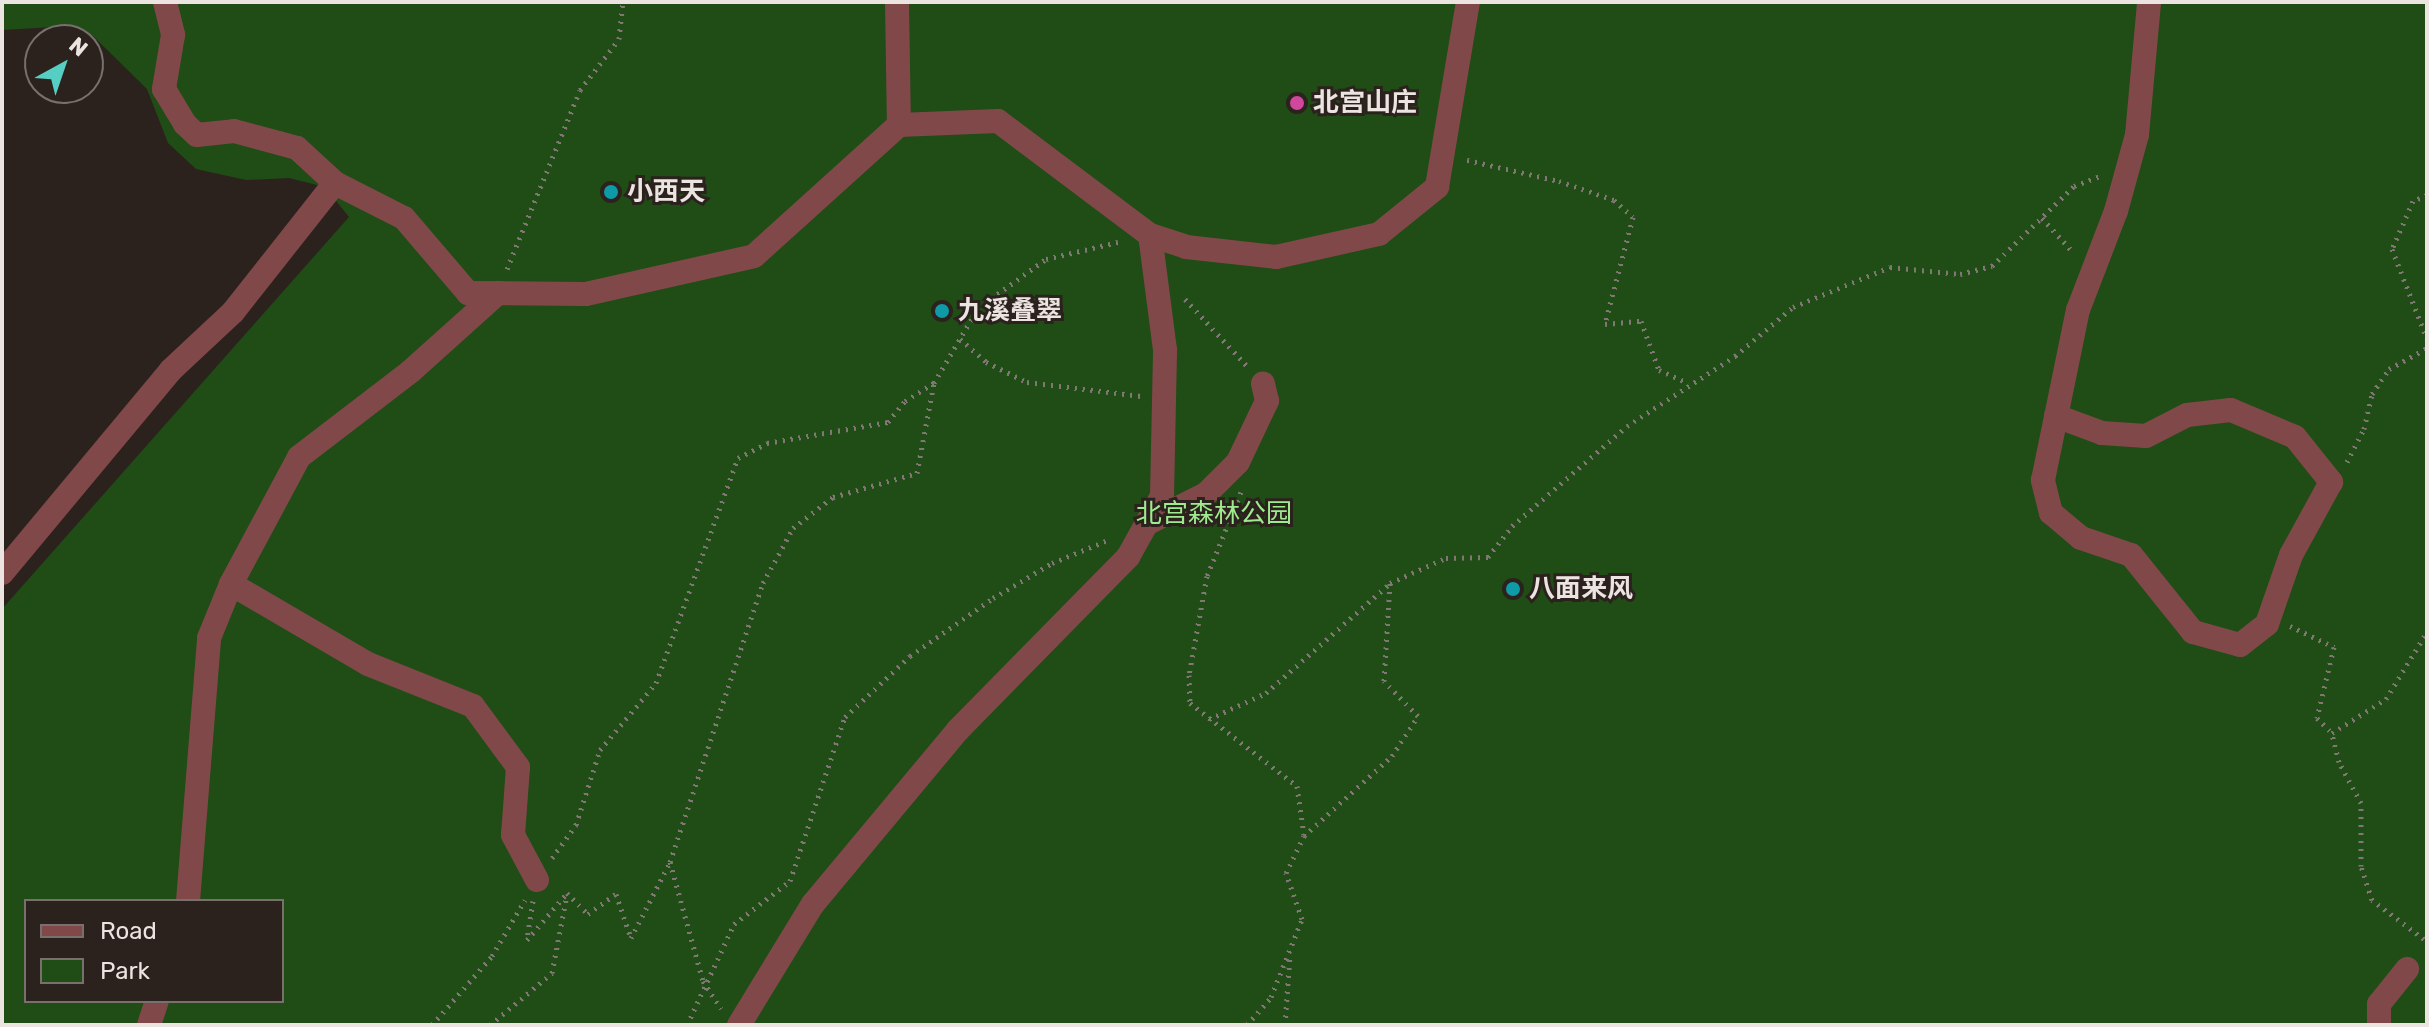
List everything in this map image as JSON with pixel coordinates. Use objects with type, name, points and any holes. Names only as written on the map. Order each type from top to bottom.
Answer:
[{"type":"street","points":[[165,2],[173,35],[164,89],[185,124],[197,135],[234,131],[297,148],[335,183],[404,218],[468,293],[586,294],[754,256],[899,125],[998,121],[1150,235],[1186,247],[1276,257],[1379,234],[1437,187],[1468,2]]},
{"type":"street","points":[[897,2],[899,125]]},
{"type":"street","points":[[2056,416],[2102,433],[2146,436],[2187,415],[2231,410],[2295,437],[2331,482],[2291,555],[2267,624],[2240,645],[2193,632],[2131,555],[2081,538],[2051,513],[2043,480],[2056,416],[2090,271],[2137,135],[2149,2]]},
{"type":"street","points":[[2,573],[171,370],[233,312],[335,183]]},
{"type":"street","points":[[732,1020],[813,904],[958,730],[1128,557],[1162,496],[1165,350],[1150,235]]},
{"type":"street","points":[[188,899],[209,638],[231,584],[299,457],[411,371],[498,293]]},
{"type":"street","points":[[1146,524],[1206,494],[1238,462],[1267,401],[1263,383]]},
{"type":"street","points":[[231,584],[368,664],[473,706],[518,767],[513,835],[537,880]]},
{"type":"street","points":[[2379,1025],[2379,1004],[2407,969]]},
{"type":"street","points":[[149,1025],[156,1003]]},
{"type":"path","points":[[498,293],[580,90],[619,39],[623,2]]},
{"type":"path","points":[[1443,155],[1559,181],[1614,200],[1633,217],[1605,324],[1641,321],[1659,370],[1688,383]]},
{"type":"path","points":[[1209,719],[1266,693],[1390,583],[1446,558],[1488,557],[1512,526],[1627,426],[1688,383],[1735,356],[1793,307],[1890,267],[1960,274],[1992,266],[2074,186],[2129,163]]},
{"type":"path","points":[[2427,195],[2413,201],[2392,249],[2427,339]]},
{"type":"path","points":[[2042,218],[2090,271]]},
{"type":"path","points":[[567,893],[588,914],[616,894],[631,938],[670,862],[763,583],[793,528],[833,497],[917,473],[934,383],[978,308],[1046,259],[1150,235]]},
{"type":"path","points":[[1154,266],[1263,383]]},
{"type":"path","points":[[960,339],[986,362],[1027,382],[1164,399]]},
{"type":"path","points":[[2331,482],[2343,470],[2364,429],[2372,394],[2389,369],[2427,348]]},
{"type":"path","points":[[432,1025],[492,956],[537,880],[576,825],[600,750],[656,683],[738,458],[767,443],[888,422],[905,401],[934,383]]},
{"type":"path","points":[[1238,462],[1242,499],[1207,576],[1189,675],[1190,703],[1297,786],[1304,836]]},
{"type":"path","points":[[687,1025],[703,981],[734,924],[790,881],[845,717],[910,656],[1029,575],[1146,524]]},
{"type":"path","points":[[1247,1025],[1271,997],[1302,919],[1286,873],[1304,836],[1392,756],[1418,716],[1384,681],[1390,583]]},
{"type":"path","points":[[2267,624],[2291,626],[2334,647],[2317,718],[2332,733],[2339,762],[2361,803],[2361,866],[2372,900],[2424,939]]},
{"type":"path","points":[[2332,733],[2386,699],[2427,632]]},
{"type":"path","points":[[670,862],[703,981],[732,1020]]},
{"type":"path","points":[[537,880],[527,940],[567,893]]},
{"type":"path","points":[[490,1025],[552,973],[567,893]]},
{"type":"path","points":[[1285,1025],[1290,950]]},
{"type":"green space","name":"北宫森林公园","points":[[2,2],[2427,2],[2427,1025],[2,1025],[2,609],[349,217],[325,187],[289,178],[246,180],[196,169],[168,143],[147,89],[104,47],[104,24],[24,24],[24,29],[2,30]]},
{"type":"place","name":"北宫山庄","points":[[1297,103]]},
{"type":"place","name":"小西天","points":[[611,192]]},
{"type":"place","name":"九溪叠翠","points":[[942,311]]},
{"type":"place","name":"八面来风","points":[[1513,589]]}]
